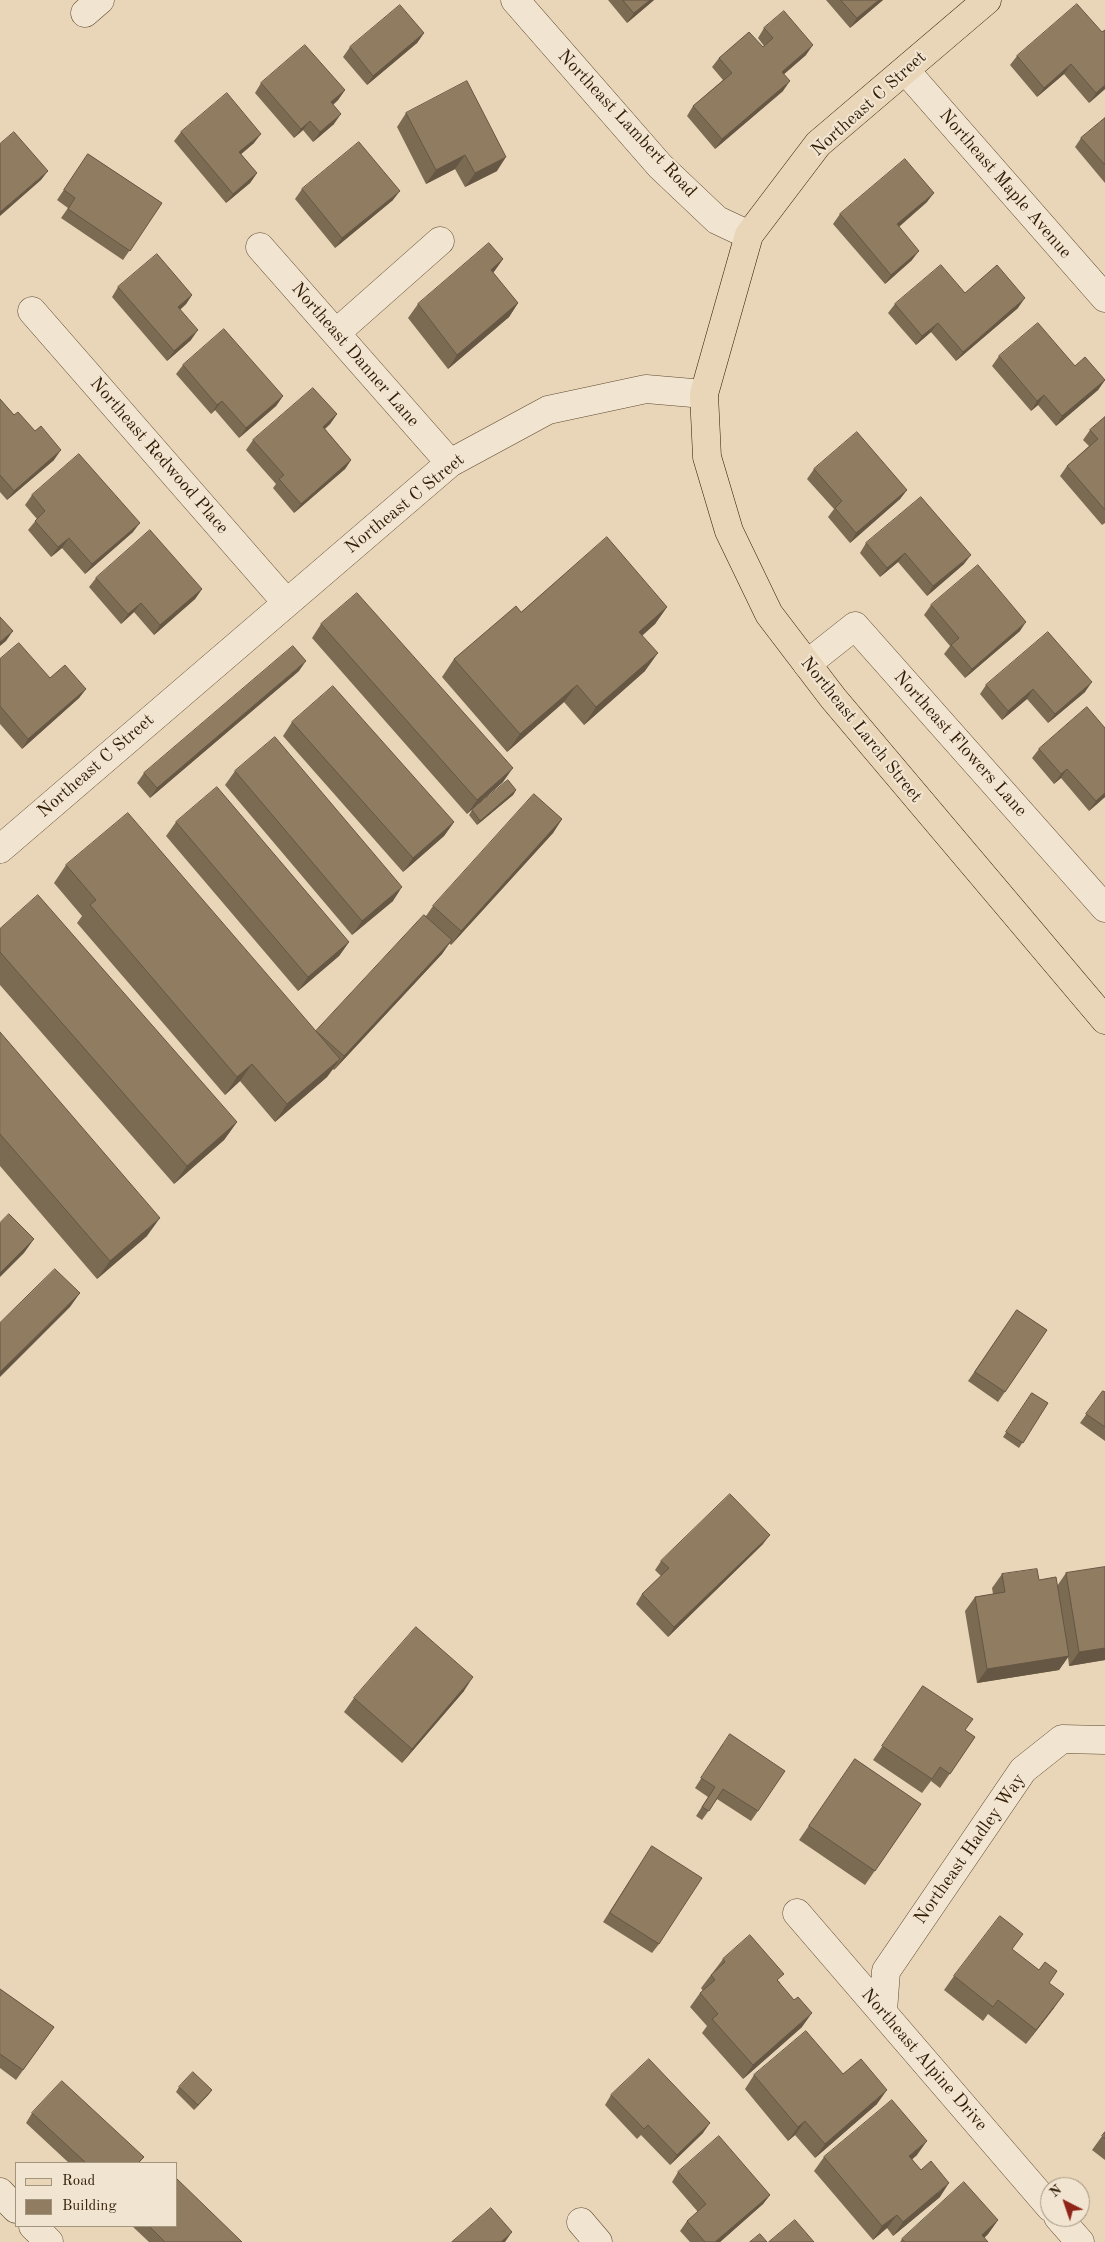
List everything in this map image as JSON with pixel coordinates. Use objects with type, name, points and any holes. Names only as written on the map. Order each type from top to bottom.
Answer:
[{"type":"main road","name":"Northeast C Street","points":[[704,394],[749,235],[818,144],[906,71],[987,0]]},
{"type":"main road","name":"Northeast Larch Street","points":[[704,394],[707,457],[729,532],[769,614],[807,664],[939,825],[1105,1020]]},
{"type":"street","name":"Northeast Lambert Road","points":[[514,0],[660,166],[717,220],[749,235]]},
{"type":"street","name":"Northeast Maple Avenue","points":[[906,71],[1105,298]]},
{"type":"street","points":[[336,333],[440,241]]},
{"type":"street","name":"Northeast Danner Lane","points":[[260,247],[450,463]]},
{"type":"street","name":"Northeast Redwood Place","points":[[32,311],[286,602]]},
{"type":"street","name":"Northeast C Street","points":[[5,836],[450,463],[548,410],[646,389],[704,394]]},
{"type":"street","name":"Northeast Flowers Lane","points":[[807,664],[855,626],[1105,908]]},
{"type":"street","name":"Northeast Hadley Way","points":[[882,2012],[886,1971],[1024,1770],[1062,1739],[1105,1740]]},
{"type":"street","name":"Northeast Alpine Drive","points":[[797,1913],[1040,2195]]},
{"type":"street","points":[[0,2192],[15,2208]]},
{"type":"street","points":[[34,2227],[49,2242]]},
{"type":"street","points":[[1067,2227],[1080,2242]]},
{"type":"building","points":[[623,0],[650,0],[634,13]]},
{"type":"building","points":[[841,0],[879,0],[857,18]]},
{"type":"building","points":[[1077,4],[1102,32],[1105,30],[1105,85],[1096,93],[1071,64],[1044,88],[1017,56]]},
{"type":"building","points":[[400,5],[424,33],[373,76],[350,47]]},
{"type":"building","points":[[784,11],[813,45],[782,72],[790,81],[722,139],[693,106],[732,73],[719,58],[749,32],[763,47],[773,38],[764,28]]},
{"type":"building","points":[[305,45],[345,90],[331,102],[341,114],[320,132],[310,121],[301,129],[261,83]]},
{"type":"building","points":[[467,81],[506,157],[475,173],[465,155],[436,170],[406,113]]},
{"type":"building","points":[[227,93],[261,134],[239,152],[257,173],[233,194],[181,132]]},
{"type":"building","points":[[1105,118],[1105,165],[1081,138]]},
{"type":"building","points":[[14,132],[48,171],[0,212],[0,144]]},
{"type":"building","points":[[359,142],[400,191],[342,238],[302,189]]},
{"type":"building","points":[[88,154],[162,203],[130,251],[68,209],[75,198],[64,190]]},
{"type":"building","points":[[905,159],[934,193],[897,224],[919,251],[891,275],[840,214]]},
{"type":"building","points":[[489,243],[503,259],[491,270],[518,303],[457,355],[418,304]]},
{"type":"building","points":[[157,254],[192,295],[178,307],[198,330],[174,351],[118,287]]},
{"type":"building","points":[[941,265],[965,293],[997,265],[1025,298],[963,352],[938,323],[922,336],[895,304]]},
{"type":"building","points":[[1038,323],[1075,366],[1085,357],[1105,380],[1062,416],[1044,395],[1037,401],[999,356]]},
{"type":"building","points":[[224,329],[283,396],[246,428],[222,401],[217,405],[183,365]]},
{"type":"building","points":[[313,388],[337,414],[323,427],[351,460],[301,504],[279,479],[284,475],[253,440]]},
{"type":"building","points":[[0,399],[14,415],[18,412],[35,431],[41,426],[61,450],[14,491],[0,475]]},
{"type":"building","points":[[1105,417],[1105,510],[1067,466],[1098,439],[1090,430]]},
{"type":"building","points":[[857,432],[907,490],[856,533],[835,508],[842,501],[814,469]]},
{"type":"building","points":[[79,454],[140,523],[92,564],[69,538],[58,547],[35,521],[45,511],[32,495]]},
{"type":"building","points":[[921,497],[971,555],[933,586],[905,553],[887,568],[866,543]]},
{"type":"building","points":[[150,530],[202,589],[160,625],[141,603],[128,614],[96,578]]},
{"type":"building","points":[[607,537],[667,607],[639,632],[658,653],[596,707],[577,685],[520,734],[454,659],[516,606],[521,612]]},
{"type":"building","points":[[978,565],[1026,622],[972,669],[951,645],[959,638],[931,605]]},
{"type":"building","points":[[357,593],[513,768],[477,800],[321,624]]},
{"type":"building","points":[[0,617],[13,631],[0,642]]},
{"type":"building","points":[[1048,632],[1092,682],[1055,714],[1033,689],[1008,711],[986,685]]},
{"type":"building","points":[[19,643],[50,678],[65,665],[86,689],[28,739],[0,706],[0,659]]},
{"type":"building","points":[[293,646],[306,661],[157,788],[144,773]]},
{"type":"building","points":[[333,686],[454,822],[413,858],[292,722]]},
{"type":"building","points":[[1087,707],[1105,728],[1105,793],[1096,801],[1067,769],[1061,774],[1039,749]]},
{"type":"building","points":[[275,737],[402,887],[362,921],[235,771]]},
{"type":"building","points":[[508,780],[516,790],[480,821],[472,810]]},
{"type":"building","points":[[217,787],[349,942],[308,977],[176,822]]},
{"type":"building","points":[[534,794],[562,819],[461,931],[433,906]]},
{"type":"building","points":[[128,813],[340,1059],[287,1104],[252,1064],[237,1077],[90,905],[96,900],[66,865]]},
{"type":"building","points":[[38,895],[237,1122],[187,1166],[0,952],[0,929]]},
{"type":"building","points":[[424,915],[452,940],[344,1056],[316,1031]]},
{"type":"building","points":[[0,1032],[160,1218],[110,1261],[0,1134]]},
{"type":"building","points":[[9,1214],[34,1239],[0,1273],[0,1223]]},
{"type":"building","points":[[55,1269],[80,1293],[0,1372],[0,1323]]},
{"type":"building","points":[[1017,1310],[1047,1330],[1005,1392],[975,1372]]},
{"type":"building","points":[[1103,1391],[1105,1392],[1105,1427],[1086,1414]]},
{"type":"building","points":[[1032,1393],[1048,1403],[1023,1443],[1006,1432]]},
{"type":"building","points":[[730,1494],[770,1535],[674,1627],[642,1594],[669,1568],[661,1561]]},
{"type":"building","points":[[1105,1567],[1105,1648],[1079,1652],[1066,1573]]},
{"type":"building","points":[[1037,1569],[1039,1580],[1056,1577],[1069,1656],[987,1669],[975,1597],[1005,1592],[1002,1574]]},
{"type":"building","points":[[416,1627],[473,1677],[412,1749],[354,1698]]},
{"type":"building","points":[[923,1686],[973,1719],[965,1730],[975,1737],[950,1774],[940,1767],[932,1779],[882,1746]]},
{"type":"building","points":[[730,1734],[785,1771],[758,1811],[723,1789],[709,1811],[702,1807],[715,1787],[701,1778]]},
{"type":"building","points":[[855,1759],[921,1804],[875,1871],[809,1826]]},
{"type":"building","points":[[652,1846],[702,1878],[659,1944],[610,1913]]},
{"type":"building","points":[[1000,1916],[1023,1934],[1012,1949],[1039,1970],[1045,1962],[1057,1971],[1049,1983],[1064,1994],[1036,2030],[998,2000],[993,2007],[954,1976]]},
{"type":"building","points":[[750,1935],[784,1974],[777,1980],[794,2000],[798,1997],[812,2013],[753,2065],[712,2019],[718,2014],[700,1993],[715,1980],[711,1975],[725,1962],[723,1959]]},
{"type":"building","points":[[0,1989],[54,2027],[23,2070],[0,2054]]},
{"type":"building","points":[[806,2031],[843,2074],[861,2059],[887,2090],[825,2144],[805,2121],[798,2127],[754,2075]]},
{"type":"building","points":[[649,2059],[710,2123],[677,2155],[648,2125],[644,2129],[611,2095]]},
{"type":"building","points":[[193,2072],[212,2090],[198,2105],[179,2087]]},
{"type":"building","points":[[62,2081],[144,2157],[139,2162],[85,2162],[32,2113]]},
{"type":"building","points":[[892,2100],[927,2141],[909,2156],[921,2170],[931,2161],[949,2183],[903,2222],[897,2215],[882,2226],[824,2157]]},
{"type":"building","points":[[719,2136],[770,2195],[715,2242],[705,2242],[687,2221],[706,2204],[678,2172]]},
{"type":"building","points":[[178,2180],[242,2242],[165,2242],[150,2227],[178,2227]]},
{"type":"building","points":[[964,2182],[998,2220],[982,2235],[988,2242],[905,2242],[902,2239]]},
{"type":"building","points":[[491,2208],[512,2232],[501,2242],[452,2242]]},
{"type":"building","points":[[795,2220],[814,2242],[769,2242]]},
{"type":"building","points":[[760,2234],[767,2242],[750,2242]]}]
